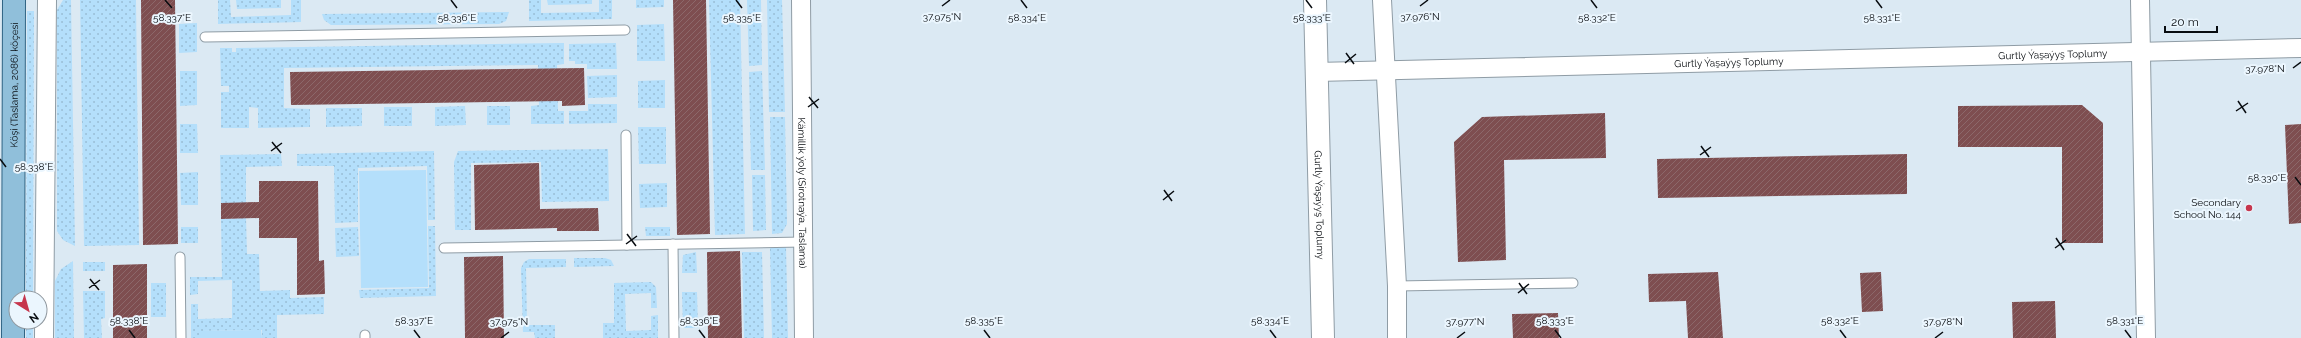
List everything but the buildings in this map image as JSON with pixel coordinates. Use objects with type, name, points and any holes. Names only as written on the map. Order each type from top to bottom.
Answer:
[{"type":"main road","name":"Köşi (Taslama, 2086) köçesi","points":[[13,338],[14,0]]},
{"type":"street","points":[[44,338],[47,0]]},
{"type":"street","name":"Kämillik ýoly (Sirotnaýa, Taslama)","points":[[801,0],[804,338]]},
{"type":"street","name":"Gurtly Ýaşaýyş Toplumy","points":[[1315,0],[1323,338]]},
{"type":"street","points":[[1382,0],[1384,70],[1397,286],[1397,338]]},
{"type":"street","points":[[2140,0],[2146,338]]},
{"type":"street","name":"Gurtly Ýaşaýyş Toplumy","points":[[1316,72],[2301,48]]},
{"type":"lane","points":[[205,37],[625,30]]},
{"type":"lane","points":[[626,135],[627,245]]},
{"type":"lane","points":[[444,248],[803,242]]},
{"type":"lane","points":[[674,244],[674,338]]},
{"type":"lane","points":[[180,256],[181,338]]},
{"type":"lane","points":[[1397,286],[1573,283]]},
{"type":"shaded area","points":[[63,0],[71,0],[75,246],[63,240],[57,231],[57,10]]},
{"type":"shaded area","points":[[80,0],[136,0],[139,245],[84,246]]},
{"type":"shaded area","points":[[218,0],[230,0],[231,17],[291,15],[291,0],[301,0],[301,22],[218,24]]},
{"type":"shaded area","points":[[236,0],[281,0],[281,8],[237,9]]},
{"type":"shaded area","points":[[529,0],[541,0],[541,13],[599,12],[599,0],[612,0],[612,19],[529,21]]},
{"type":"shaded area","points":[[547,0],[592,0],[592,4],[548,5]]},
{"type":"shaded area","points":[[636,0],[664,0],[664,7],[636,8]]},
{"type":"shaded area","points":[[709,0],[740,0],[745,234],[715,235]]},
{"type":"shaded area","points":[[747,0],[761,0],[762,65],[749,66]]},
{"type":"shaded area","points":[[767,0],[782,0],[785,112],[769,112]]},
{"type":"shaded area","points":[[27,11],[34,11],[33,290],[26,290]]},
{"type":"shaded area","points":[[509,12],[506,21],[499,24],[331,25],[324,20],[322,14]]},
{"type":"shaded area","points":[[197,23],[197,52],[179,53],[179,24]]},
{"type":"shaded area","points":[[664,24],[665,61],[637,61],[637,25]]},
{"type":"shaded area","points":[[564,43],[564,64],[557,65],[558,111],[564,111],[564,124],[531,124],[531,106],[539,105],[538,65],[284,68],[284,108],[310,109],[310,127],[258,128],[258,108],[249,107],[249,128],[221,128],[221,92],[229,92],[229,86],[221,86],[220,48],[232,48],[232,52],[236,52],[236,48]]},
{"type":"shaded area","points":[[616,43],[617,69],[587,69],[587,64],[575,64],[575,61],[569,61],[569,44]]},
{"type":"shaded area","points":[[180,71],[197,71],[197,105],[180,106]]},
{"type":"shaded area","points":[[762,71],[765,170],[751,170],[749,72]]},
{"type":"shaded area","points":[[617,75],[617,97],[588,98],[587,76]]},
{"type":"shaded area","points":[[665,80],[665,108],[638,108],[638,81]]},
{"type":"shaded area","points":[[588,104],[617,104],[617,123],[569,124],[569,111],[588,111]]},
{"type":"shaded area","points":[[465,106],[466,125],[435,126],[435,107]]},
{"type":"shaded area","points":[[487,106],[510,106],[510,125],[487,125]]},
{"type":"shaded area","points":[[384,107],[412,107],[412,126],[384,126]]},
{"type":"shaded area","points":[[326,108],[362,108],[362,126],[326,127]]},
{"type":"shaded area","points":[[770,117],[785,117],[787,224],[782,233],[772,234]]},
{"type":"shaded area","points":[[180,124],[197,124],[198,153],[180,153]]},
{"type":"shaded area","points":[[638,127],[666,127],[666,164],[639,164]]},
{"type":"shaded area","points":[[608,149],[609,201],[542,202],[541,162],[471,163],[471,230],[455,230],[454,162],[458,151]]},
{"type":"shaded area","points":[[434,151],[435,220],[428,220],[427,166],[358,168],[358,222],[335,223],[334,166],[297,166],[297,154]]},
{"type":"shaded area","points":[[281,154],[282,166],[246,167],[246,203],[221,203],[220,155]]},
{"type":"shaded area","points":[[426,170],[428,287],[361,288],[359,171]]},
{"type":"shaded area","points":[[198,172],[198,205],[181,205],[180,173]]},
{"type":"shaded area","points":[[752,175],[765,175],[766,230],[753,231]]},
{"type":"shaded area","points":[[667,183],[667,207],[640,208],[639,184]]},
{"type":"shaded area","points":[[246,218],[247,254],[259,254],[260,291],[290,290],[290,298],[324,297],[324,314],[277,315],[277,338],[262,338],[262,330],[199,331],[199,338],[191,338],[191,304],[198,304],[198,319],[232,318],[232,280],[198,281],[198,294],[190,295],[190,277],[222,277],[221,219]]},
{"type":"shaded area","points":[[428,226],[435,226],[436,296],[360,298],[359,290],[429,288]]},
{"type":"shaded area","points":[[181,227],[198,227],[198,243],[181,243]]},
{"type":"shaded area","points":[[358,227],[359,256],[336,257],[335,228]]},
{"type":"shaded area","points":[[645,227],[670,227],[670,236],[646,236]]},
{"type":"shaded area","points":[[786,247],[788,338],[772,338],[770,248]]},
{"type":"shaded area","points":[[696,252],[697,273],[682,273],[683,255]]},
{"type":"shaded area","points":[[742,252],[762,252],[764,338],[744,338]]},
{"type":"shaded area","points":[[574,258],[605,258],[611,260],[614,266],[574,267]]},
{"type":"shaded area","points":[[529,259],[566,259],[566,267],[526,268],[527,325],[555,325],[555,338],[535,338],[534,332],[523,332],[521,268],[524,262]]},
{"type":"shaded area","points":[[73,261],[74,338],[55,338],[55,281],[61,269]]},
{"type":"shaded area","points":[[83,262],[105,262],[105,271],[83,271]]},
{"type":"shaded area","points":[[651,282],[656,287],[657,308],[651,308],[651,293],[625,294],[626,331],[651,330],[651,316],[658,315],[658,338],[603,338],[603,323],[614,323],[614,283]]},
{"type":"shaded area","points":[[151,283],[166,283],[166,317],[151,317]]},
{"type":"shaded area","points":[[83,291],[105,291],[105,318],[101,319],[102,338],[84,338]]},
{"type":"shaded area","points":[[682,292],[697,292],[698,328],[683,328]]},
{"type":"shaded area","points":[[26,330],[33,330],[33,338],[26,338]]},
{"type":"shaded area","points":[[261,330],[262,338],[199,338],[199,331]]},
{"type":"place","name":"Secondary School No. 144","points":[[2249,208]]}]
